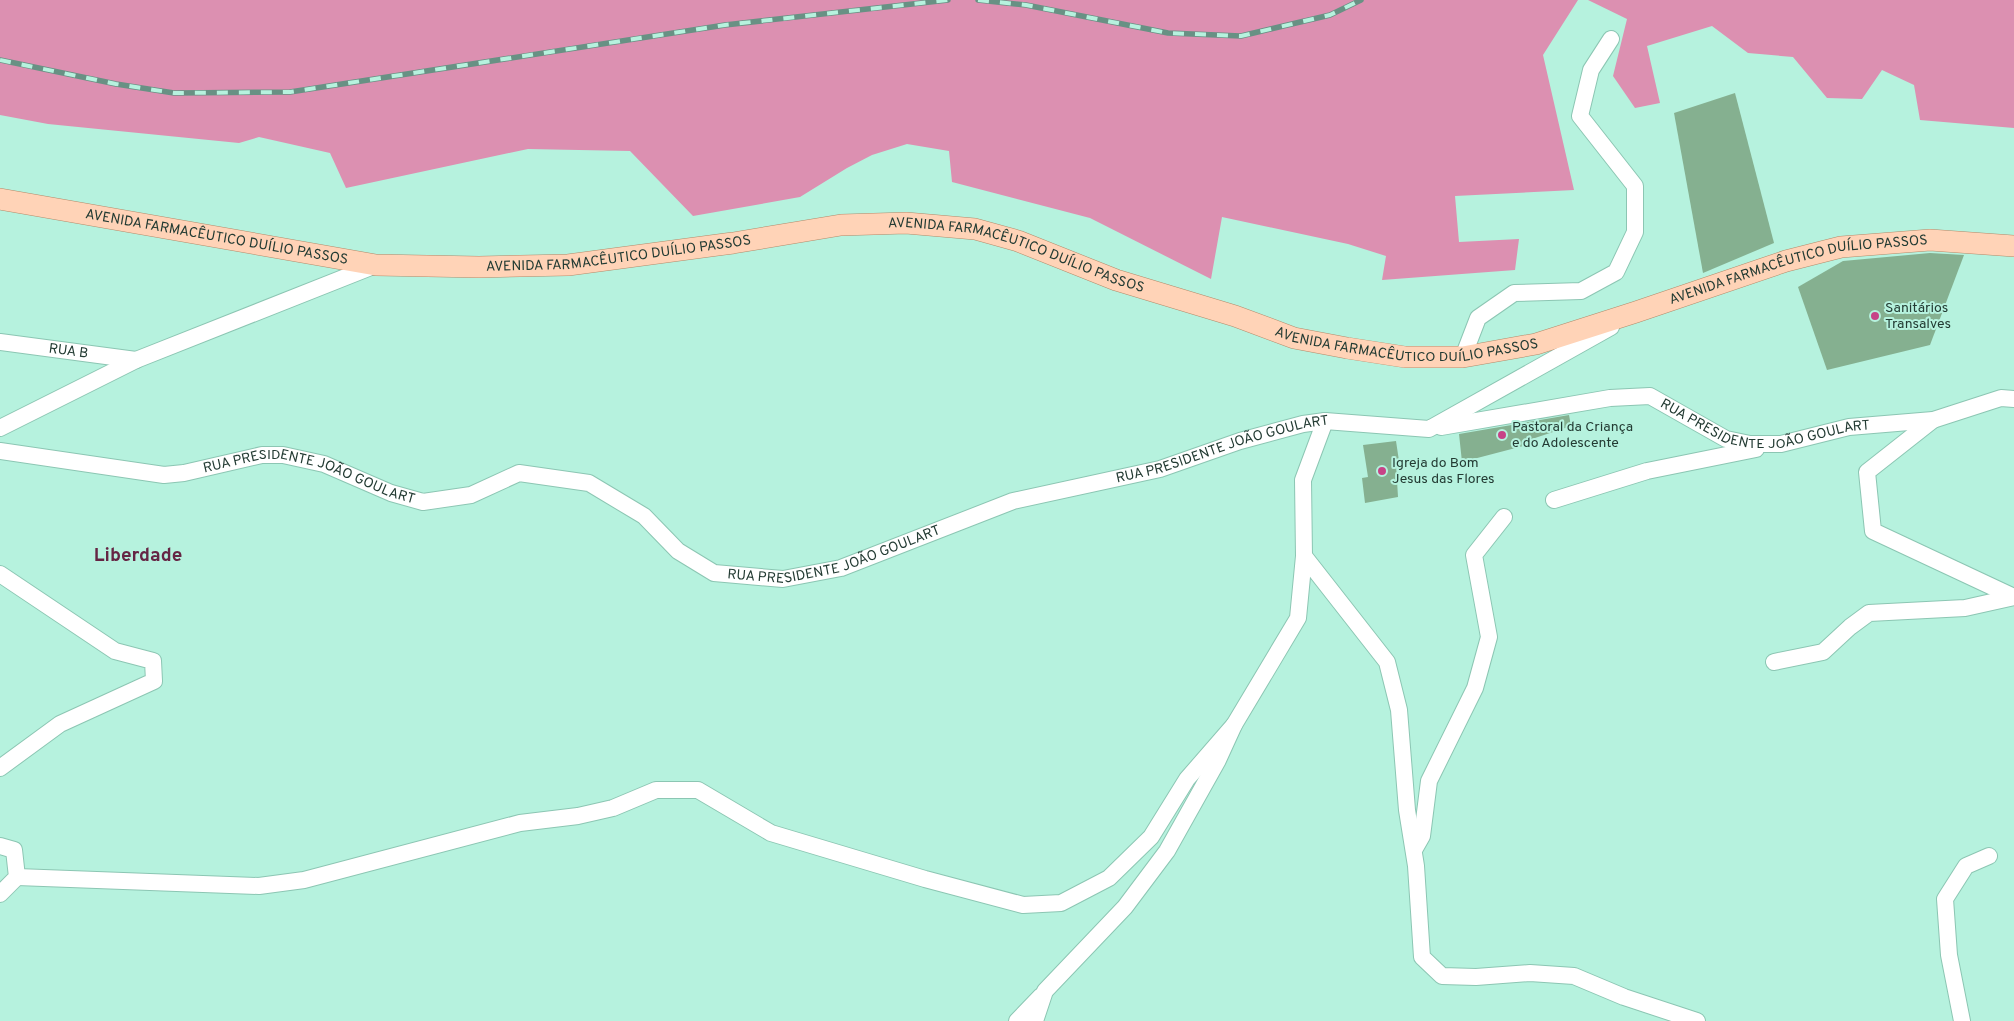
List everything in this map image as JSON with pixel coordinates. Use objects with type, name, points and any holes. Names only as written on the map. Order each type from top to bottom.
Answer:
[{"type":"main road","name":"AVENIDA FARMACÊUTICO DUÍLIO PASSOS","points":[[0,199],[376,265],[479,267],[568,265],[732,243],[841,225],[906,223],[940,226],[988,232],[1018,241],[1116,280],[1235,316],[1294,338],[1405,357],[1463,357],[1536,344],[1786,261],[1841,247],[1930,240],[2014,246]]},
{"type":"street","points":[[1463,357],[1478,318],[1514,293],[1581,291],[1616,272],[1636,232],[1635,186],[1580,116],[1591,70],[1611,39]]},
{"type":"street","points":[[0,428],[136,360],[376,265]]},
{"type":"street","points":[[1429,429],[1636,312]]},
{"type":"street","name":"RUA B","points":[[0,342],[136,360]]},
{"type":"street","name":"RUA PRESIDENTE JOÃO GOULART","points":[[0,451],[164,475],[184,473],[262,455],[283,455],[324,464],[391,493],[423,502],[471,495],[519,473],[588,483],[644,516],[678,551],[714,573],[783,579],[842,568],[1013,501],[1160,469],[1240,441],[1303,424],[1325,421],[1429,429],[1610,398],[1650,396],[1726,439],[1750,444],[1781,444],[1849,427],[1934,420],[2001,398],[2014,399]]},
{"type":"street","points":[[1934,420],[1867,472],[1873,530],[2014,597]]},
{"type":"street","points":[[1017,1021],[1126,907],[1167,851],[1218,760],[1234,725],[1298,618],[1304,556],[1303,480],[1325,421]]},
{"type":"street","points":[[1554,500],[1648,471],[1781,444]]},
{"type":"street","points":[[1414,850],[1422,836],[1429,781],[1475,688],[1489,637],[1474,555],[1504,517]]},
{"type":"street","points":[[1304,556],[1387,662],[1399,710],[1407,810],[1414,850],[1422,957],[1442,976],[1476,977],[1530,973],[1574,976],[1624,998],[1697,1021]]},
{"type":"street","points":[[0,768],[60,724],[154,681],[153,661],[115,650],[3,581]]},
{"type":"street","points":[[1774,662],[1823,652],[1850,627],[1869,613],[1965,608],[2014,597]]},
{"type":"street","points":[[0,894],[17,878],[259,886],[304,880],[520,823],[578,816],[613,808],[656,790],[698,790],[770,833],[925,879],[1023,905],[1061,903],[1109,878],[1151,837],[1187,780],[1234,725]]},
{"type":"street","points":[[0,846],[14,850],[17,878]]},
{"type":"street","points":[[1962,1021],[1949,954],[1945,899],[1966,866],[1989,856]]},
{"type":"street","points":[[1035,1021],[1046,991]]},
{"type":"shaded area","points":[[0,0],[1578,0],[1543,55],[1574,190],[1455,196],[1459,242],[1519,239],[1515,270],[1382,280],[1386,256],[1348,244],[1222,217],[1211,279],[1090,218],[952,182],[949,151],[907,144],[872,155],[800,197],[693,216],[630,151],[528,149],[346,188],[330,153],[259,137],[239,143],[48,124],[0,115]]},
{"type":"shaded area","points":[[1588,0],[2014,0],[2014,128],[1920,120],[1914,85],[1882,70],[1862,99],[1827,98],[1793,57],[1748,53],[1712,26],[1647,46],[1660,103],[1635,108],[1613,76],[1627,19]]},
{"type":"building","points":[[1735,93],[1774,243],[1703,273],[1674,113]]},
{"type":"building","name":"Sanitários Transalves","points":[[1930,253],[1964,255],[1930,345],[1827,370],[1798,287],[1843,261]]},
{"type":"building","name":"Pastoral da Criança e do Adolescente","points":[[1569,415],[1571,426],[1529,440],[1527,445],[1462,462],[1459,434]]},
{"type":"building","name":"Igreja do Bom Jesus das Flores","points":[[1396,441],[1399,461],[1396,464],[1398,497],[1365,503],[1362,478],[1368,477],[1363,445]]},
{"type":"railway","points":[[0,60],[116,84],[174,93],[290,92],[725,25],[948,0]]},
{"type":"railway","points":[[978,0],[1026,5],[1168,33],[1241,36],[1330,15],[1361,0]]},
{"type":"place","name":"Sanitários Transalves","points":[[1875,316]]},
{"type":"place","name":"Pastoral da Criança e do Adolescente","points":[[1502,435]]},
{"type":"place","name":"Igreja do Bom Jesus das Flores","points":[[1382,471]]},
{"type":"district","name":"Liberdade","points":[[138,556]]}]
